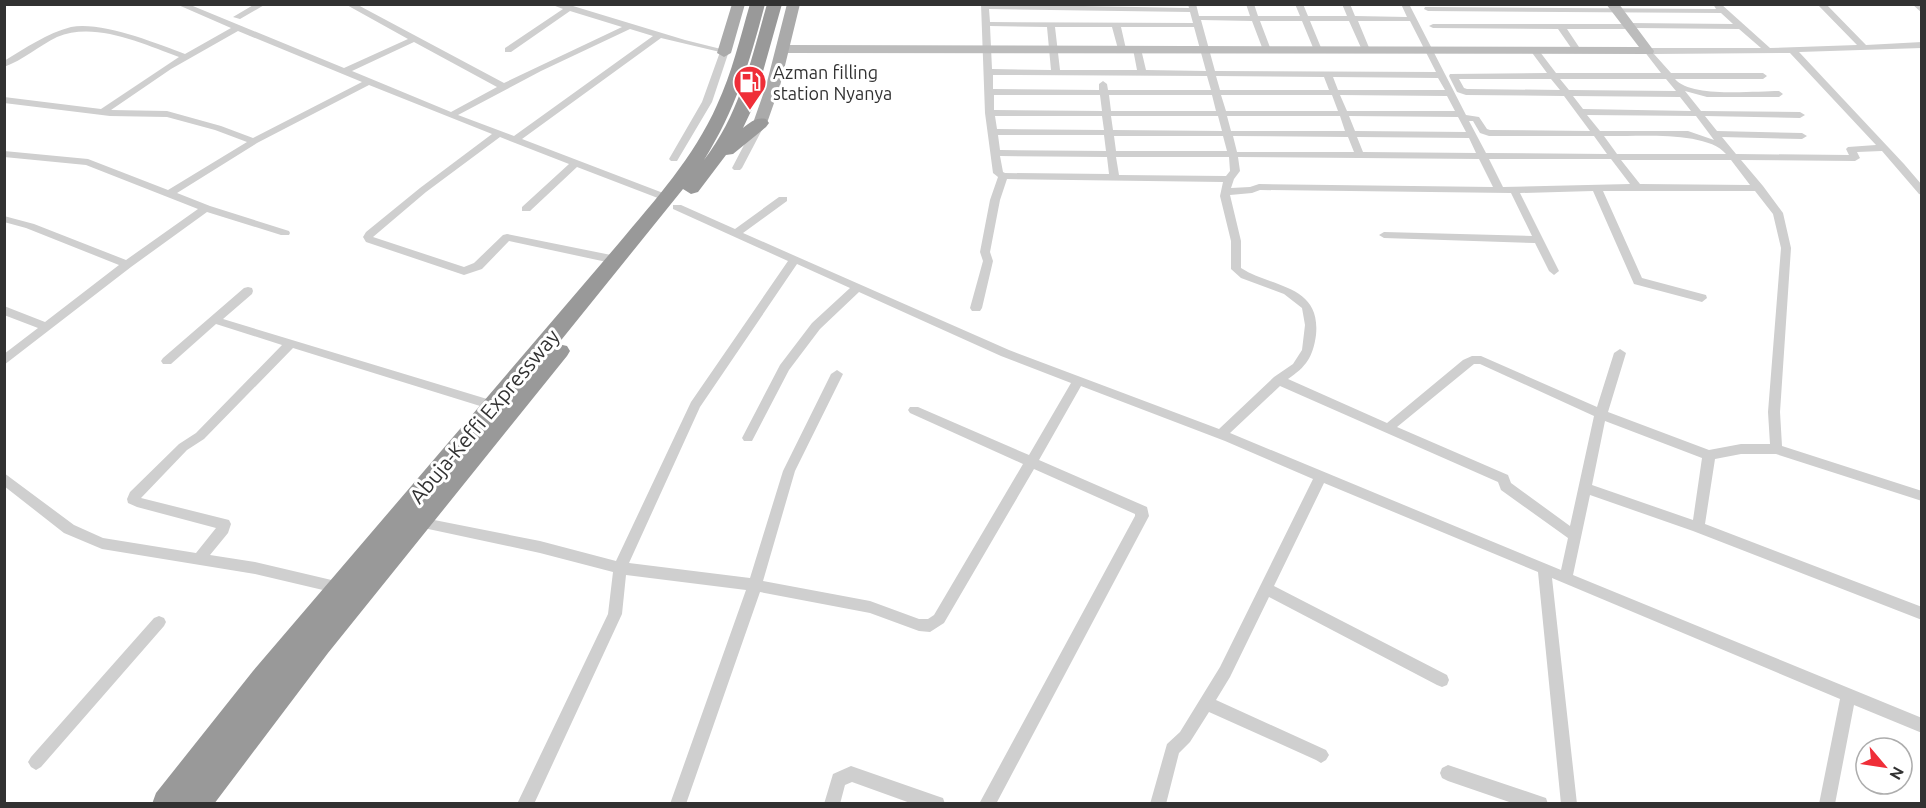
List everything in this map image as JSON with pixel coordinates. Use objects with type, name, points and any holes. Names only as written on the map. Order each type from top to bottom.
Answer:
[{"type":"highway","name":"Abuja-Keffi Expressway","points":[[195,804],[272,701],[418,522],[672,202],[713,129],[732,89],[758,4]]},
{"type":"highway","name":"Abuja-Keffi Expressway","points":[[167,804],[218,735],[616,260],[712,162],[729,138],[745,108],[775,4]]},
{"type":"highway","points":[[725,52],[732,89]]},
{"type":"highway","points":[[712,162],[760,123]]},
{"type":"main road","points":[[725,52],[739,4]]},
{"type":"main road","points":[[760,123],[794,4]]},
{"type":"street","points":[[180,4],[343,72],[672,202],[736,233],[1005,353],[1221,435],[1922,726]]},
{"type":"street","points":[[237,17],[262,4]]},
{"type":"street","points":[[349,4],[504,87]]},
{"type":"street","points":[[1250,4],[1267,50]]},
{"type":"street","points":[[1299,4],[1318,50]]},
{"type":"street","points":[[1346,4],[1366,50]]},
{"type":"street","points":[[1405,4],[1500,190]]},
{"type":"street","points":[[1821,4],[1863,46]]},
{"type":"street","points":[[1916,4],[1922,11]]},
{"type":"street","points":[[556,5],[660,36],[725,52],[707,102],[674,159]]},
{"type":"street","points":[[1228,178],[1003,176],[998,173],[990,113],[985,6],[1087,7],[1255,18],[1413,19]]},
{"type":"street","points":[[1087,7],[1090,24]]},
{"type":"street","points":[[1511,7],[1524,26]]},
{"type":"street","points":[[1614,7],[1778,213],[1784,230],[1786,248],[1774,412],[1776,449]]},
{"type":"street","points":[[508,50],[570,8]]},
{"type":"street","points":[[1428,9],[1719,8],[1768,50]]},
{"type":"street","points":[[985,24],[1116,24],[1195,14]]},
{"type":"street","points":[[1195,14],[1233,155],[1235,171],[1228,178],[1224,197],[1236,240],[1236,269],[1245,275],[1288,291],[1307,306],[1311,326],[1308,351],[1297,367],[1278,380],[1221,435]]},
{"type":"street","points":[[1050,24],[1056,73]]},
{"type":"street","points":[[1116,24],[1122,49]]},
{"type":"street","points":[[451,115],[630,26]]},
{"type":"street","points":[[1433,26],[1740,27]]},
{"type":"street","points":[[1562,27],[1577,50]]},
{"type":"street","points":[[4,64],[55,36],[83,28],[148,43],[186,57]]},
{"type":"street","points":[[103,112],[142,84],[236,28]]},
{"type":"street","points":[[514,140],[660,36]]},
{"type":"street","points":[[343,72],[414,39]]},
{"type":"street","points":[[783,49],[1648,51],[1854,49],[1863,46],[1922,45]]},
{"type":"street","points":[[1137,49],[1142,74]]},
{"type":"street","points":[[1534,50],[1637,187]]},
{"type":"street","points":[[1792,50],[1922,192]]},
{"type":"street","points":[[987,72],[1442,75]]},
{"type":"street","points":[[1102,73],[1114,176]]},
{"type":"street","points":[[1763,76],[1552,74],[1453,76],[1460,90],[1466,92],[1681,91],[1707,94],[1779,94]]},
{"type":"street","points":[[1328,75],[1359,154]]},
{"type":"street","points":[[171,192],[254,141],[368,82]]},
{"type":"street","points":[[989,92],[1450,93]]},
{"type":"street","points":[[4,100],[103,112],[167,114],[254,141]]},
{"type":"street","points":[[1581,112],[1800,115]]},
{"type":"street","points":[[990,113],[1342,113],[1463,116],[1476,119],[1486,133],[1688,134],[1725,146]]},
{"type":"street","points":[[737,168],[760,123]]},
{"type":"street","points":[[992,132],[1473,135]]},
{"type":"street","points":[[498,134],[370,234],[368,237],[370,240],[464,271],[478,266],[507,237],[616,260]]},
{"type":"street","points":[[1715,134],[1802,136]]},
{"type":"street","points":[[995,153],[1855,158],[1853,149],[1884,148]]},
{"type":"street","points":[[4,154],[79,160],[171,192],[206,208],[285,233]]},
{"type":"street","points":[[526,209],[576,164]]},
{"type":"street","points":[[976,308],[988,261],[985,252],[995,200],[1003,176]]},
{"type":"street","points":[[1225,192],[1252,190],[1259,187],[1500,190],[1637,187],[1760,188]]},
{"type":"street","points":[[1597,188],[1638,280],[1702,298]]},
{"type":"street","points":[[1514,190],[1554,272]]},
{"type":"street","points":[[736,233],[783,199]]},
{"type":"street","points":[[4,361],[127,264],[206,208]]},
{"type":"street","points":[[4,219],[30,226],[127,264]]},
{"type":"street","points":[[1384,235],[1537,240]]},
{"type":"street","points":[[525,804],[615,614],[620,568],[695,405],[795,259]]},
{"type":"street","points":[[748,438],[784,368],[816,326],[858,287]]},
{"type":"street","points":[[167,361],[248,291]]},
{"type":"street","points":[[4,310],[46,327]]},
{"type":"street","points":[[215,320],[493,405]]},
{"type":"street","points":[[200,558],[223,529],[224,524],[137,502],[133,499],[183,447],[200,436],[291,343]]},
{"type":"street","points":[[1566,577],[1573,535],[1586,488],[1601,413],[1620,353]]},
{"type":"street","points":[[1388,429],[1472,360],[1481,360],[1601,413],[1708,455],[1741,449],[1776,449],[1922,496]]},
{"type":"street","points":[[678,804],[755,585],[789,471],[837,374]]},
{"type":"street","points":[[1278,380],[1503,479],[1506,486],[1573,535]]},
{"type":"street","points":[[418,522],[540,547],[620,568],[755,585],[870,606],[920,625],[930,626],[939,619],[1033,462],[1078,381]]},
{"type":"street","points":[[914,410],[1021,459],[1138,507],[1142,511],[1142,516],[987,804]]},
{"type":"street","points":[[1698,527],[1708,455]]},
{"type":"street","points":[[1158,804],[1172,749],[1185,737],[1225,672],[1321,476]]},
{"type":"street","points":[[4,478],[69,529],[102,543],[255,568],[340,588]]},
{"type":"street","points":[[1586,488],[1698,527],[1922,614]]},
{"type":"street","points":[[1544,568],[1569,804]]},
{"type":"street","points":[[1266,589],[1442,680]]},
{"type":"street","points":[[36,762],[159,622]]},
{"type":"street","points":[[1827,804],[1848,695]]},
{"type":"street","points":[[1206,703],[1321,755]]},
{"type":"street","points":[[1448,773],[1540,804]]},
{"type":"street","points":[[832,804],[839,780],[851,774],[937,804]]},
{"type":"place","name":"Azman filling station Nyanya","points":[[750,111]]}]
